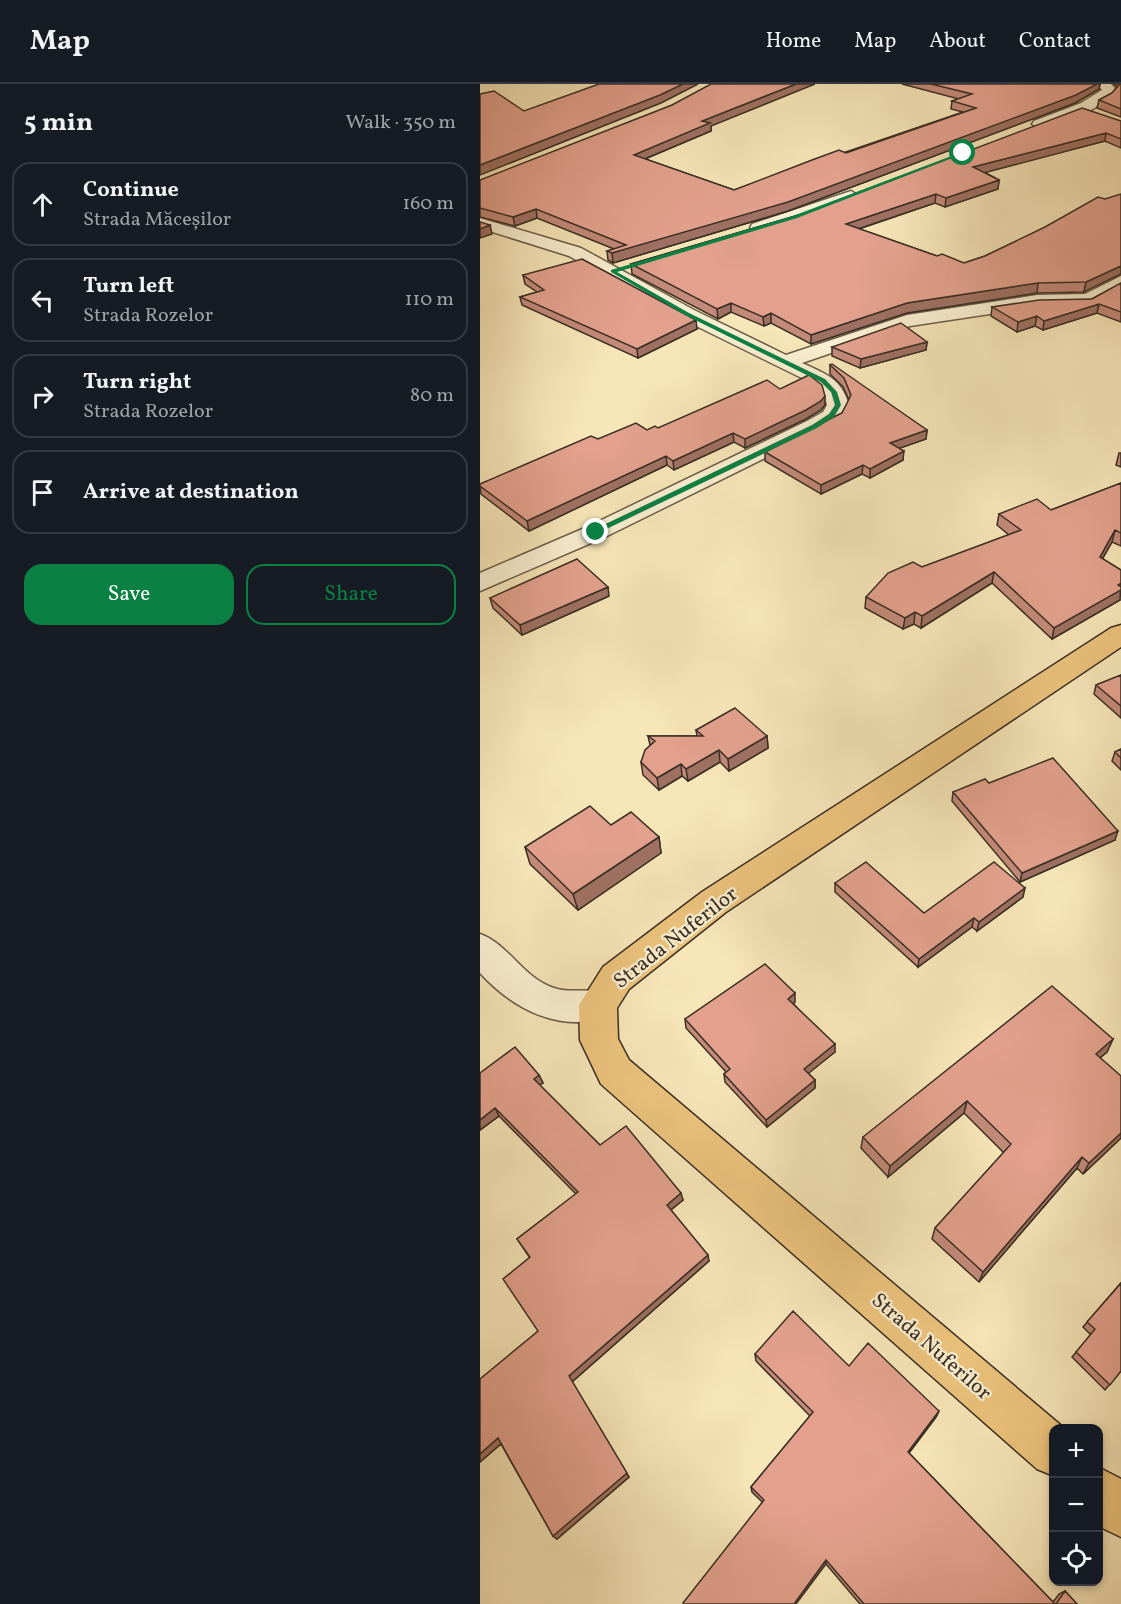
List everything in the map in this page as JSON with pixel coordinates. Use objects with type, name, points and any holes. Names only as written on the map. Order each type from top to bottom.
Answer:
[{"type":"main road","name":"Strada Nuferilor","points":[[1049,1449],[615,1072],[599,1040],[598,1005],[616,978],[714,902],[1121,634]]},
{"type":"main road","points":[[1103,1496],[1121,1512]]},
{"type":"street","points":[[1027,129],[1081,108],[1104,96],[1110,90],[1104,84]]},
{"type":"street","points":[[1081,108],[1101,116]]},
{"type":"street","points":[[738,234],[795,217],[869,189]]},
{"type":"street","points":[[480,223],[575,252],[613,271],[687,314],[788,361],[823,381],[834,392],[838,405],[832,416],[815,426],[606,527],[480,583]]},
{"type":"street","points":[[613,271],[636,264]]},
{"type":"street","points":[[788,361],[907,321],[1037,301],[1089,300],[1121,281]]},
{"type":"street","points":[[480,949],[505,976],[533,996],[562,1006],[598,1005]]},
{"type":"building","points":[[599,84],[683,84],[480,165],[480,94],[494,91],[524,111]]},
{"type":"building","points":[[711,84],[796,84],[702,121],[710,123],[634,155],[734,190],[839,150],[846,153],[976,108],[952,101],[972,94],[931,84],[1097,84],[1076,95],[788,202],[612,253],[607,251],[626,245],[536,209],[513,217],[480,208],[480,180],[672,105]]},
{"type":"building","points":[[1120,84],[1121,109],[1099,100],[1112,93]]},
{"type":"building","points":[[1082,108],[1121,121],[1121,139],[1106,133],[973,167],[999,180],[946,198],[936,194],[846,224],[937,256],[942,254],[964,263],[985,256],[1045,227],[1098,197],[1105,199],[1121,194],[1121,266],[1086,282],[1038,283],[907,303],[811,335],[771,313],[763,317],[731,303],[717,309],[631,264],[802,214]]},
{"type":"building","points":[[480,222],[490,225],[480,229]]},
{"type":"building","points":[[582,259],[696,320],[637,349],[520,297],[544,290],[523,275]]},
{"type":"building","points":[[1121,283],[1121,312],[1099,304],[1044,321],[1037,316],[1018,322],[992,307],[1039,300],[1092,299]]},
{"type":"building","points":[[901,323],[927,342],[861,359],[832,347]]},
{"type":"building","points":[[832,364],[927,430],[890,443],[904,451],[870,469],[863,465],[821,485],[765,452],[842,413],[851,395],[844,378],[830,365]]},
{"type":"building","points":[[809,375],[822,385],[825,396],[806,410],[745,439],[733,433],[673,461],[666,456],[527,521],[480,486],[480,484],[591,436],[598,439],[636,423],[647,430],[655,426],[658,428],[767,380],[780,389]]},
{"type":"building","points":[[1121,483],[1121,533],[1115,530],[1100,557],[1121,570],[1121,583],[1118,585],[1121,590],[1054,628],[994,572],[922,616],[915,612],[905,618],[866,597],[888,573],[913,562],[922,567],[1021,530],[999,514],[1037,499],[1051,510]]},
{"type":"building","points":[[577,559],[608,587],[520,625],[490,598]]},
{"type":"building","points":[[1121,675],[1121,706],[1096,685]]},
{"type":"building","points":[[735,708],[767,736],[728,759],[719,750],[686,769],[681,764],[657,778],[641,762],[645,750],[655,741],[648,736],[703,736],[696,730]]},
{"type":"building","points":[[1121,749],[1121,758],[1115,752]]},
{"type":"building","points":[[1053,758],[1118,831],[1022,873],[953,792],[985,779],[989,783]]},
{"type":"building","points":[[590,806],[611,825],[631,812],[659,837],[573,894],[525,847]]},
{"type":"building","points":[[866,862],[924,913],[994,862],[1025,888],[979,922],[974,918],[919,959],[835,883]]},
{"type":"building","points":[[765,964],[795,993],[788,999],[835,1044],[804,1069],[815,1080],[766,1120],[724,1074],[730,1069],[685,1019]]},
{"type":"building","points":[[1052,986],[1113,1039],[1096,1054],[1121,1076],[1121,1133],[1089,1163],[1082,1157],[983,1272],[935,1228],[1011,1144],[967,1101],[890,1166],[863,1137]]},
{"type":"building","points":[[515,1047],[539,1075],[534,1079],[600,1145],[626,1126],[681,1193],[667,1205],[708,1255],[569,1376],[627,1473],[553,1536],[498,1438],[480,1454],[480,1379],[538,1331],[503,1279],[530,1257],[517,1239],[578,1192],[495,1108],[480,1120],[480,1073]]},
{"type":"building","points":[[1121,1283],[1121,1371],[1110,1385],[1076,1352],[1095,1329],[1087,1322]]},
{"type":"building","points":[[793,1311],[849,1366],[868,1343],[939,1411],[908,1452],[1055,1604],[864,1604],[826,1560],[794,1604],[683,1603],[764,1500],[751,1487],[813,1412],[755,1354]]},
{"type":"building","points":[[1065,1591],[1077,1604],[1056,1604]]},
{"type":"route","points":[[596,532],[815,426],[832,416],[838,405],[834,392],[823,381],[788,361],[687,314],[613,271],[795,217],[963,153]]}]
